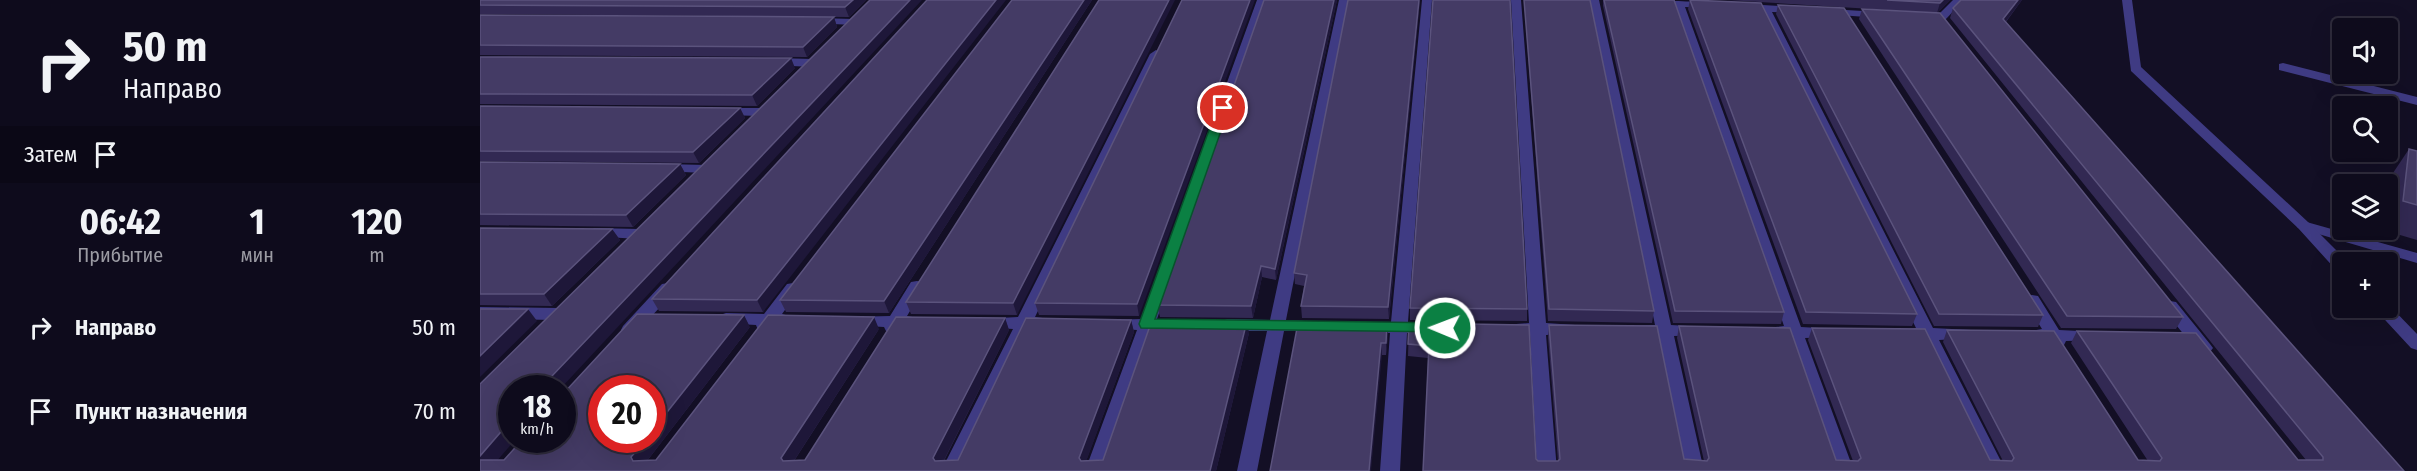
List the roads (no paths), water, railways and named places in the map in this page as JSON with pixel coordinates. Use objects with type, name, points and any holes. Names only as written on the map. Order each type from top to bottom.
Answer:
[{"type":"street","points":[[1095,471],[1262,0]]},
{"type":"street","points":[[1247,471],[1344,0]]},
{"type":"street","points":[[1390,471],[1399,327],[1427,0]]},
{"type":"street","points":[[1516,0],[1547,471]]},
{"type":"street","points":[[1594,0],[1694,471]]},
{"type":"street","points":[[1619,0],[1894,16]]},
{"type":"street","points":[[2127,0],[2136,68],[2332,256]]},
{"type":"street","points":[[1940,21],[1954,1]]},
{"type":"street","points":[[1678,3],[1844,471]]},
{"type":"street","points":[[1766,9],[1996,471]]},
{"type":"street","points":[[1846,13],[1859,33]]},
{"type":"street","points":[[807,21],[857,18],[837,38]]},
{"type":"street","points":[[951,471],[1162,42]]},
{"type":"street","points":[[765,62],[817,59],[797,79]]},
{"type":"street","points":[[2283,67],[2417,101]]},
{"type":"street","points":[[704,112],[768,108],[747,128]]},
{"type":"street","points":[[646,168],[710,165],[689,185]]},
{"type":"street","points":[[2302,225],[2417,258]]},
{"type":"street","points":[[582,233],[644,230],[623,250]]},
{"type":"street","points":[[882,341],[927,271]]},
{"type":"street","points":[[754,339],[805,273]]},
{"type":"street","points":[[616,344],[680,274]]},
{"type":"street","points":[[2024,287],[2068,355]]},
{"type":"street","points":[[2159,292],[2210,355]]},
{"type":"street","points":[[480,313],[562,310],[543,329]]},
{"type":"street","points":[[640,318],[663,319]]},
{"type":"street","points":[[2392,318],[2417,344]]},
{"type":"street","points":[[710,319],[803,320]]},
{"type":"street","points":[[837,321],[930,322]]},
{"type":"street","points":[[965,322],[1057,323]]},
{"type":"street","points":[[1101,324],[1182,325]]},
{"type":"street","points":[[1206,325],[1333,327]]},
{"type":"street","points":[[1355,327],[1445,328]]},
{"type":"street","points":[[1491,328],[1583,330]]},
{"type":"street","points":[[1617,330],[1711,331]]},
{"type":"street","points":[[1758,332],[1850,333]]},
{"type":"street","points":[[1894,333],[1985,335]]},
{"type":"street","points":[[2020,335],[2114,336]]},
{"type":"street","points":[[2172,337],[2196,338]]}]
